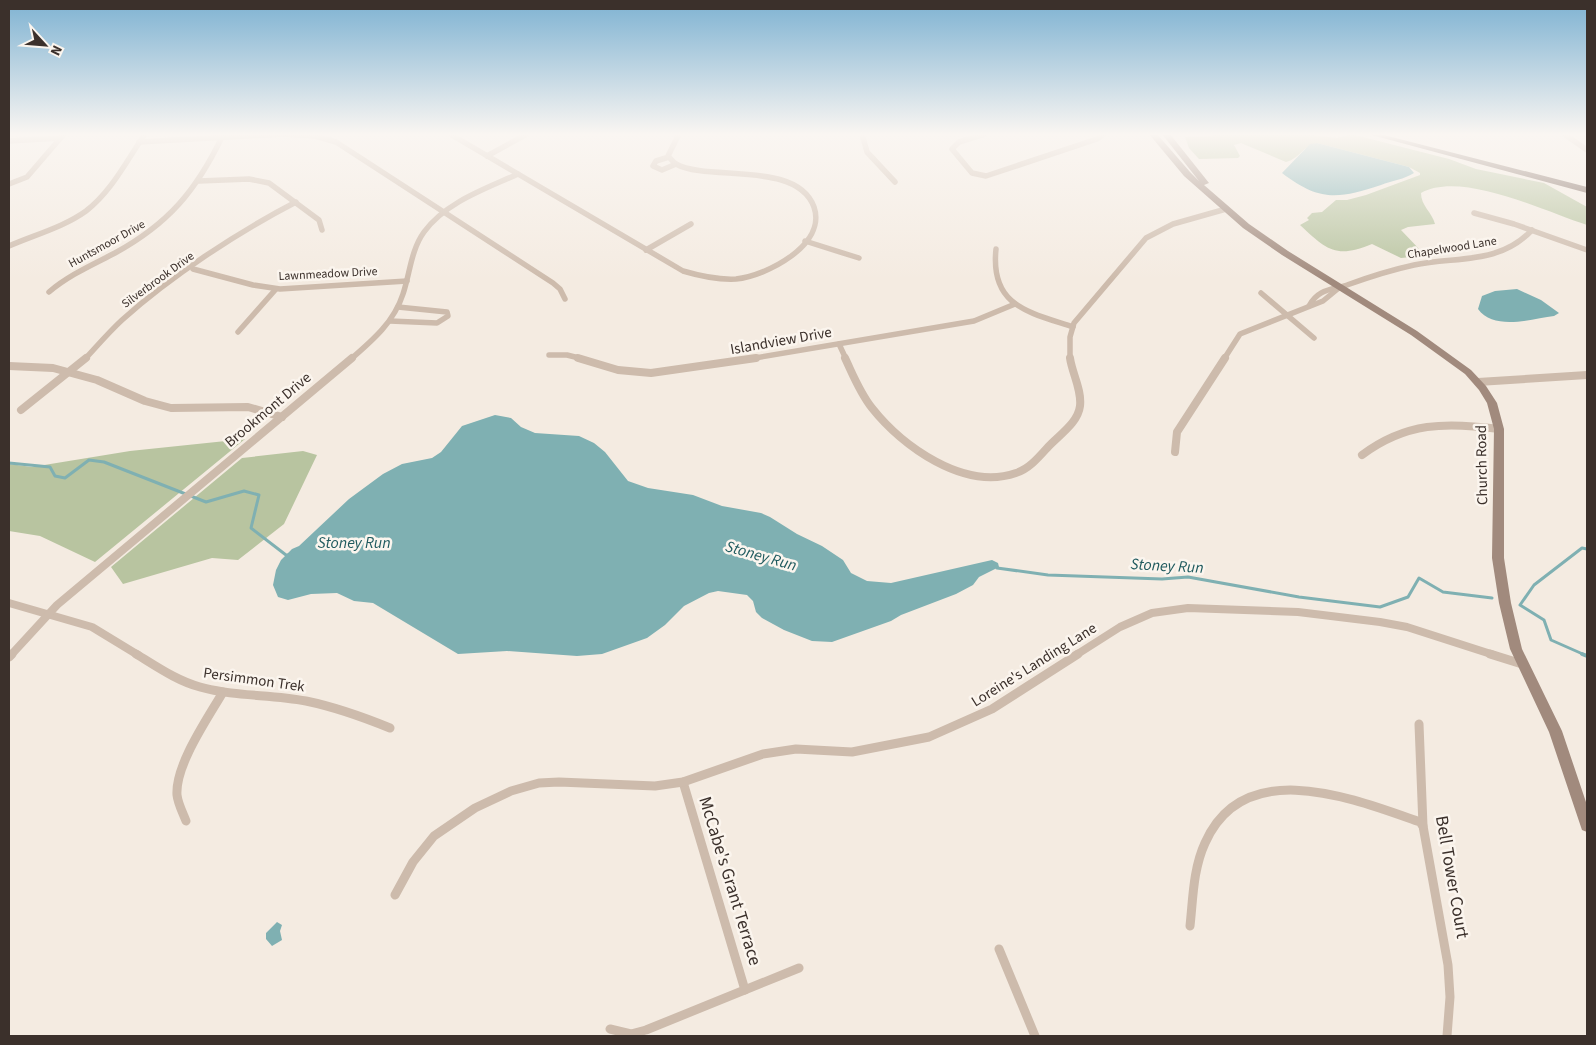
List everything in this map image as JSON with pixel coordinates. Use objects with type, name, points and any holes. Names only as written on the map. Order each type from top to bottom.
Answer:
[{"type":"main road","name":"Church Road","points":[[1197,183],[1226,210],[1260,237],[1453,359],[1478,382],[1492,403],[1499,429],[1498,558],[1507,613],[1516,649],[1522,664],[1555,731],[1584,803],[1587,826]]},
{"type":"main road","name":"Church Road","points":[[1203,183],[1217,201]]},
{"type":"main road","points":[[1559,183],[1587,190]]},
{"type":"street","points":[[9,246],[63,224],[93,205],[112,183]]},
{"type":"street","name":"Huntsmoor Drive","points":[[49,292],[58,283],[132,243],[161,224],[181,206],[198,183]]},
{"type":"street","points":[[268,183],[319,220],[322,230]]},
{"type":"street","points":[[401,183],[553,283],[560,289],[565,299]]},
{"type":"street","name":"Brookmont Drive","points":[[9,657],[48,613],[366,348],[390,321],[398,308],[420,239],[445,212],[466,199],[500,183]]},
{"type":"street","points":[[533,183],[679,269],[695,275],[735,278],[772,270],[787,260],[806,241],[814,228],[815,213],[806,196],[792,186],[783,183]]},
{"type":"street","name":"Silverbrook Drive","points":[[21,410],[69,373],[134,309],[255,223],[296,202]]},
{"type":"street","points":[[839,344],[870,406],[900,437],[953,470],[977,476],[1000,477],[1016,473],[1027,467],[1076,417],[1080,399],[1068,353],[1068,343],[1072,327],[1146,238],[1173,224],[1226,210]]},
{"type":"street","points":[[1474,213],[1532,230],[1587,250]]},
{"type":"street","points":[[646,250],[690,224]]},
{"type":"street","name":"Chapelwood Lane","points":[[1175,452],[1176,432],[1237,338],[1255,325],[1308,306],[1337,292],[1340,287],[1414,264],[1508,250],[1521,243],[1532,230]]},
{"type":"street","points":[[806,241],[858,258]]},
{"type":"street","points":[[996,249],[992,270],[995,281],[1015,304],[1042,317],[1072,327]]},
{"type":"street","name":"Lawnmeadow Drive","points":[[193,268],[253,285],[276,289],[407,281]]},
{"type":"street","points":[[238,332],[276,289]]},
{"type":"street","points":[[1261,293],[1314,338]]},
{"type":"street","name":"Islandview Drive","points":[[549,356],[563,354],[621,370],[656,374],[974,321],[1015,304]]},
{"type":"street","points":[[390,321],[438,323],[448,316],[447,312],[441,311],[398,308]]},
{"type":"street","points":[[9,366],[46,367],[97,380],[154,404],[190,409],[248,407],[282,417]]},
{"type":"street","points":[[1478,382],[1587,375]]},
{"type":"street","points":[[1362,455],[1376,443],[1388,437],[1428,424],[1470,425],[1499,429]]},
{"type":"street","name":"Persimmon Trek","points":[[9,603],[86,625],[105,634],[178,678],[198,687],[224,692],[306,701],[357,715],[390,728]]},
{"type":"street","name":"Loreine's Landing Lane","points":[[395,895],[413,862],[434,836],[475,808],[512,791],[546,783],[655,786],[683,782],[763,754],[796,749],[852,752],[929,737],[992,709],[1120,627],[1152,613],[1171,610],[1235,609],[1298,612],[1380,622],[1406,627],[1522,664]]},
{"type":"street","points":[[186,821],[177,795],[178,783],[206,723],[224,692]]},
{"type":"street","name":"Bell Tower Court","points":[[1419,724],[1423,826],[1448,965],[1450,997],[1447,1036]]},
{"type":"street","name":"McCabe's Grant Terrace","points":[[683,782],[745,990]]},
{"type":"street","points":[[1190,926],[1197,870],[1209,834],[1229,809],[1250,797],[1274,790],[1303,789],[1336,795],[1420,822],[1423,826]]},
{"type":"street","points":[[999,948],[1035,1036]]},
{"type":"street","points":[[610,1029],[631,1034],[646,1030],[799,968]]},
{"type":"green space","points":[[1399,183],[1543,183],[1587,207],[1587,225],[1504,196],[1458,186],[1438,187],[1421,193],[1421,198],[1435,224],[1408,227],[1401,230],[1422,252],[1421,256],[1401,258],[1372,244],[1349,251],[1333,250],[1318,241],[1300,225],[1309,220],[1307,218],[1312,213],[1322,212],[1336,200],[1347,200]]},
{"type":"green space","points":[[245,439],[95,562],[40,536],[9,531],[9,464],[32,467],[130,451]]},
{"type":"green space","points":[[303,451],[317,455],[284,524],[238,560],[212,558],[123,584],[111,567],[242,458]]},
{"type":"water","points":[[1296,183],[1388,183],[1341,195],[1330,195],[1307,189]]},
{"type":"water","points":[[1517,289],[1541,300],[1559,313],[1554,316],[1503,322],[1485,316],[1478,309],[1482,296],[1495,291]]},
{"type":"water","points":[[495,415],[511,418],[521,427],[535,433],[579,436],[594,443],[605,452],[628,481],[648,488],[693,495],[722,506],[761,513],[770,517],[797,534],[822,546],[843,560],[851,573],[867,581],[891,583],[992,560],[998,563],[999,567],[979,577],[973,585],[956,594],[901,615],[891,621],[832,642],[812,641],[784,630],[762,618],[756,612],[753,601],[747,595],[718,591],[709,593],[684,606],[665,625],[647,638],[602,654],[577,656],[507,651],[458,654],[373,603],[354,601],[337,593],[311,594],[288,600],[278,597],[273,585],[276,570],[281,560],[292,549],[299,546],[349,499],[383,474],[402,464],[432,458],[441,452],[462,426]]},
{"type":"water","points":[[277,922],[282,925],[280,931],[282,940],[272,946],[266,939],[266,933]]},
{"type":"waterway","name":"Stoney Run","points":[[9,463],[50,467],[55,476],[65,478],[89,460],[104,462],[206,502],[244,491],[259,495],[251,528],[286,555],[290,555]]},
{"type":"waterway","name":"Stoney Run","points":[[1585,655],[1551,640],[1544,620],[1520,605],[1534,585],[1582,548],[1587,549]]},
{"type":"waterway","name":"Stoney Run","points":[[997,568],[1048,575],[1162,579],[1188,577],[1299,597],[1380,607],[1408,597],[1419,578],[1443,592],[1492,598]]},
{"type":"waterway","points":[[1582,654],[1587,656]]}]
